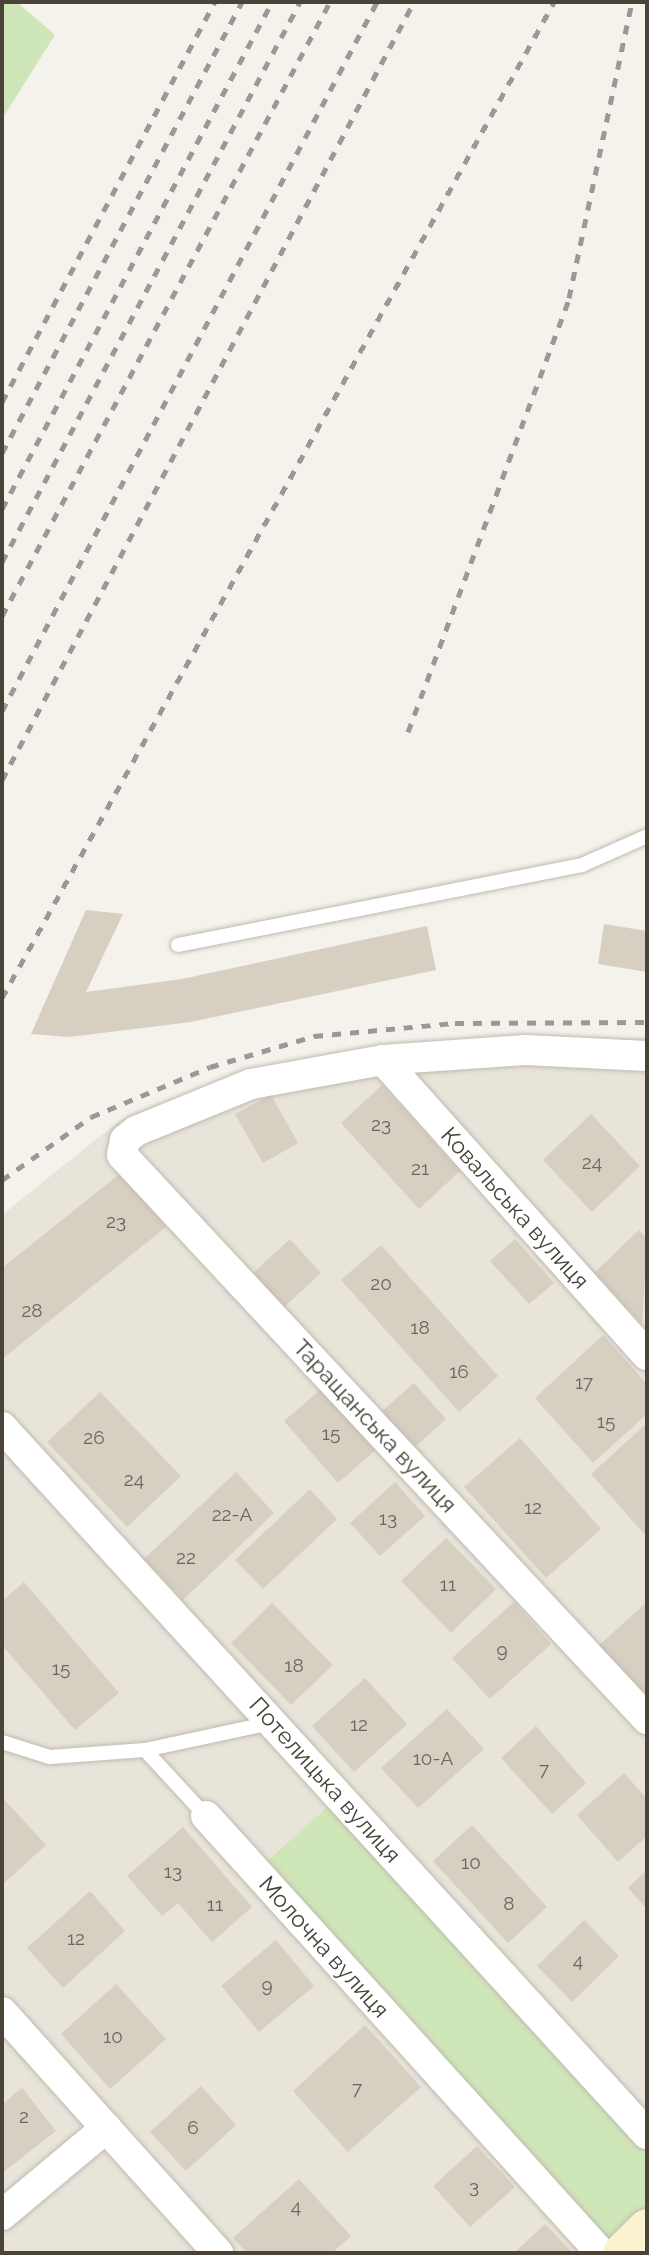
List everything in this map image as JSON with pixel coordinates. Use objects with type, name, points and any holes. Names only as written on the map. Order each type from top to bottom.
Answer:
[{"type":"street","points":[[383,1060],[525,1050],[647,1056]]},
{"type":"street","name":"Таращанська вулиця","points":[[383,1060],[251,1084],[136,1131],[125,1140],[122,1155],[647,1719]]},
{"type":"street","name":"Ковальська вулиця","points":[[383,1060],[647,1355]]},
{"type":"street","name":"Потелицька вулиця","points":[[2,1427],[647,2134]]},
{"type":"street","name":"Молочна вулиця","points":[[206,1816],[601,2253]]},
{"type":"street","points":[[2,2012],[218,2253]]},
{"type":"street","points":[[2,2215],[106,2128]]},
{"type":"street","points":[[622,2253],[647,2228]]},
{"type":"lane","points":[[178,945],[582,865],[647,836]]},
{"type":"lane","points":[[2,1742],[50,1757],[145,1750],[273,1723]]},
{"type":"lane","name":"Молочна вулиця","points":[[145,1750],[206,1816]]},
{"type":"shaded area","points":[[647,1038],[647,2192],[589,2253],[2,2253],[2,1215],[119,1121],[221,1080],[377,1048]]},
{"type":"green space","points":[[2,2],[18,3],[55,35],[2,119]]},
{"type":"green space","points":[[333,1802],[647,2145],[647,2215],[610,2252],[263,1865]]},
{"type":"building","points":[[86,910],[123,914],[86,992],[182,979],[427,926],[436,970],[191,1022],[69,1037],[31,1034]]},
{"type":"building","points":[[604,924],[647,931],[647,972],[598,964]]},
{"type":"building","points":[[382,1085],[460,1171],[419,1209],[341,1123]]},
{"type":"building","points":[[271,1095],[298,1143],[263,1163],[235,1114]]},
{"type":"building","points":[[591,1114],[640,1166],[592,1212],[543,1160]]},
{"type":"building","points":[[122,1172],[166,1227],[2,1359],[2,1268]]},
{"type":"building","points":[[639,1230],[647,1239],[642,1324],[594,1273]]},
{"type":"building","points":[[290,1239],[321,1273],[284,1307],[253,1273]]},
{"type":"building","points":[[515,1239],[554,1283],[529,1304],[490,1261]]},
{"type":"building","points":[[381,1245],[498,1376],[459,1412],[341,1280]]},
{"type":"building","points":[[603,1335],[647,1384],[647,1414],[593,1463],[535,1398]]},
{"type":"building","points":[[414,1383],[446,1419],[413,1449],[380,1413]]},
{"type":"building","points":[[326,1385],[379,1447],[338,1483],[284,1421]]},
{"type":"building","points":[[100,1392],[181,1476],[127,1527],[47,1442]]},
{"type":"building","points":[[647,1423],[647,1537],[591,1474]]},
{"type":"building","points":[[520,1438],[601,1529],[546,1578],[464,1487]]},
{"type":"building","points":[[236,1472],[274,1513],[183,1600],[144,1559]]},
{"type":"building","points":[[395,1482],[425,1516],[380,1556],[350,1523]]},
{"type":"building","points":[[310,1489],[337,1519],[263,1589],[235,1560]]},
{"type":"building","points":[[446,1538],[496,1589],[451,1633],[401,1581]]},
{"type":"building","points":[[24,1582],[119,1693],[75,1730],[2,1645],[2,1601]]},
{"type":"building","points":[[514,1602],[551,1644],[490,1699],[452,1658]]},
{"type":"building","points":[[647,1602],[647,1702],[598,1646]]},
{"type":"building","points":[[272,1603],[333,1665],[291,1705],[231,1643]]},
{"type":"building","points":[[365,1678],[407,1724],[354,1772],[312,1726]]},
{"type":"building","points":[[447,1709],[484,1749],[418,1808],[381,1768]]},
{"type":"building","points":[[536,1726],[586,1783],[552,1814],[501,1758]]},
{"type":"building","points":[[624,1773],[647,1799],[647,1836],[618,1862],[577,1815]]},
{"type":"building","points":[[2,1797],[46,1845],[2,1885]]},
{"type":"building","points":[[472,1825],[547,1907],[508,1943],[433,1861]]},
{"type":"building","points":[[183,1827],[252,1907],[212,1942],[178,1903],[162,1916],[127,1876]]},
{"type":"building","points":[[647,1870],[647,1909],[628,1888]]},
{"type":"building","points":[[90,1891],[125,1931],[63,1988],[27,1948]]},
{"type":"building","points":[[584,1920],[619,1956],[572,2002],[537,1966]]},
{"type":"building","points":[[276,1940],[314,1986],[259,2032],[221,1986]]},
{"type":"building","points":[[116,1984],[166,2039],[110,2089],[61,2034]]},
{"type":"building","points":[[365,2025],[421,2087],[348,2152],[293,2091]]},
{"type":"building","points":[[201,2086],[236,2125],[186,2171],[150,2132]]},
{"type":"building","points":[[22,2088],[56,2131],[2,2173],[2,2104]]},
{"type":"building","points":[[477,2146],[515,2187],[470,2227],[433,2186]]},
{"type":"building","points":[[299,2179],[351,2236],[332,2253],[247,2253],[233,2238]]},
{"type":"building","points":[[545,2224],[573,2253],[514,2253]]},
{"type":"railway","points":[[2,402],[215,2]]},
{"type":"railway","points":[[2,453],[242,2]]},
{"type":"railway","points":[[2,509],[272,2]]},
{"type":"railway","points":[[2,562],[300,2]]},
{"type":"railway","points":[[2,616],[330,2]]},
{"type":"railway","points":[[2,711],[377,2]]},
{"type":"railway","points":[[2,780],[414,2]]},
{"type":"railway","points":[[2,998],[554,2]]},
{"type":"railway","points":[[408,732],[569,298],[632,2]]},
{"type":"railway","points":[[2,1180],[91,1117],[210,1067],[314,1036],[455,1023],[647,1022]]}]
